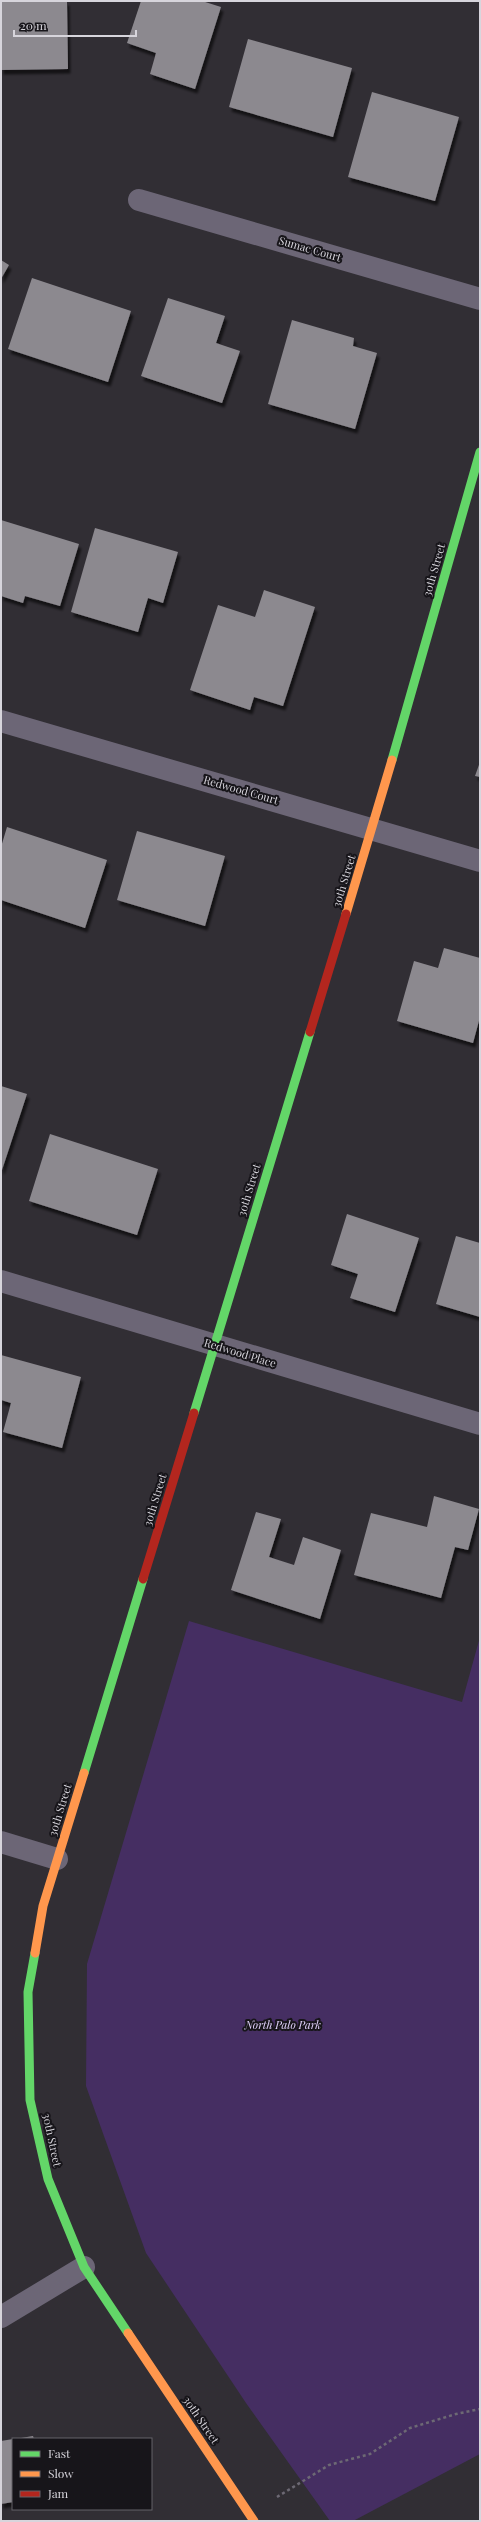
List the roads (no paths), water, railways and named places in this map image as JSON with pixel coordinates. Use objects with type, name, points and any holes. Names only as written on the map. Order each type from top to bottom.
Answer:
[{"type":"street","name":"Sumac Court","points":[[139,200],[480,299]]},
{"type":"street","name":"30th Street","points":[[252,2517],[84,2267],[48,2179],[30,2100],[28,1992],[43,1906],[372,828],[480,452]]},
{"type":"street","name":"Redwood Court","points":[[1,721],[372,828],[480,861]]},
{"type":"street","name":"Redwood Place","points":[[1,1281],[214,1346],[480,1424]]},
{"type":"street","points":[[1,1842],[57,1859]]},
{"type":"street","points":[[1,2317],[84,2267]]},
{"type":"park label","name":"North Palo Park","points":[[283,2025]]}]
